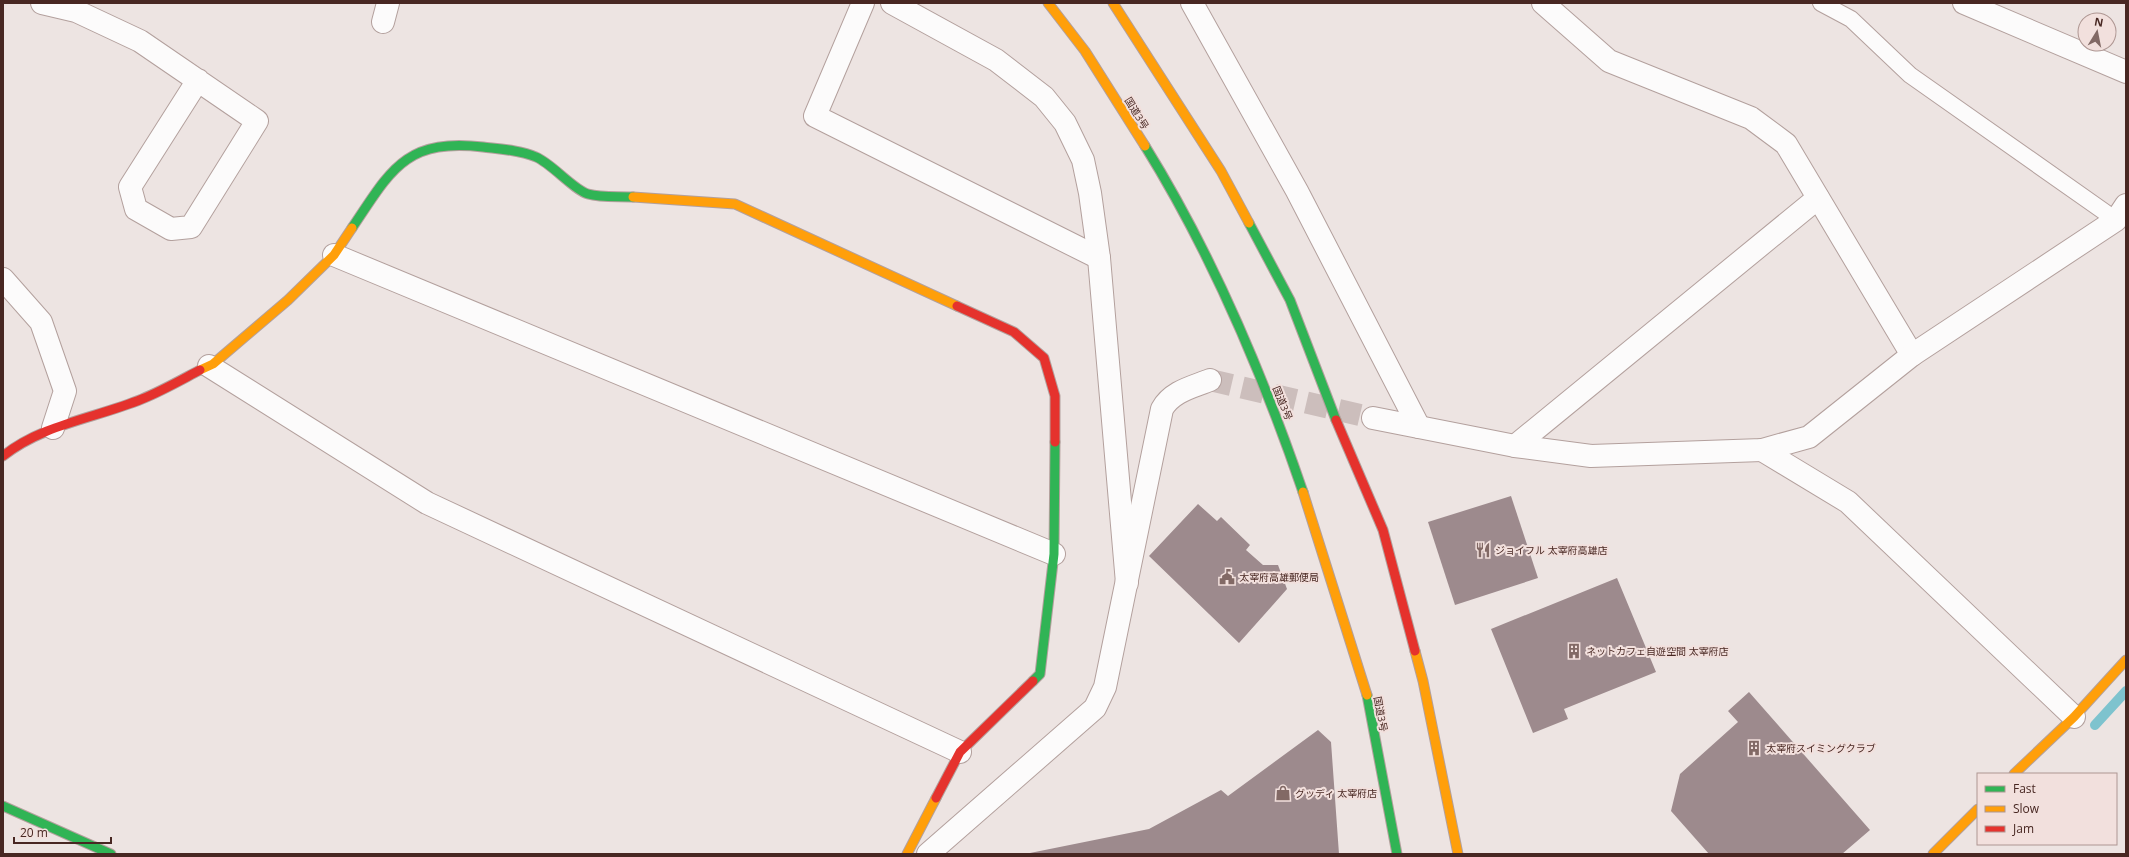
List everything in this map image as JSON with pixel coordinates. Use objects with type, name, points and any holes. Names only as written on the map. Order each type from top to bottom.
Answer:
[{"type":"main road","name":"国道3号","points":[[1048,3],[1086,51],[1171,188],[1238,321],[1282,430],[1321,544],[1368,698],[1397,854]]},
{"type":"main road","points":[[1113,3],[1128,24],[1221,171],[1290,300],[1335,417],[1383,530],[1423,681],[1458,854]]},
{"type":"main road","points":[[3,456],[14,447],[53,428],[142,399],[209,366],[288,300],[334,255],[386,178],[404,160],[420,151],[437,146],[459,144],[515,151],[537,157],[587,194],[735,204],[1014,332],[1044,358],[1055,396],[1054,554],[1040,674],[960,752],[907,854]]},
{"type":"main road","points":[[2015,773],[2074,716],[2126,660]]},
{"type":"main road","points":[[3,806],[111,854]]},
{"type":"main road","points":[[1933,854],[1977,810]]},
{"type":"street","points":[[42,3],[76,11],[140,41],[198,80],[257,121],[191,227],[171,229],[136,209],[130,188],[198,80]]},
{"type":"street","points":[[863,3],[815,116],[1099,258]]},
{"type":"street","points":[[892,3],[996,60],[1044,97],[1065,123],[1083,160],[1090,193],[1099,258],[1127,583]]},
{"type":"street","points":[[1192,3],[1297,191],[1419,427]]},
{"type":"street","points":[[1543,3],[1609,61],[1751,118],[1786,144],[1912,354]]},
{"type":"street","points":[[1964,3],[2126,72]]},
{"type":"street","points":[[1515,446],[1818,198]]},
{"type":"street","points":[[1373,418],[1515,446],[1591,456],[1762,450],[1809,437],[1912,354],[2121,212]]},
{"type":"street","points":[[334,255],[1054,554]]},
{"type":"street","points":[[3,279],[41,322],[65,391],[53,428]]},
{"type":"street","points":[[209,366],[427,503],[960,752]]},
{"type":"street","points":[[928,854],[1095,708],[1105,687],[1162,409],[1173,395],[1210,380]]},
{"type":"street","points":[[1762,450],[1848,502],[2074,716]]},
{"type":"lane","points":[[1821,3],[1852,19],[1910,75],[2121,212]]},
{"type":"building","name":"ジョイフル 太宰府高雄店","points":[[1511,496],[1538,578],[1455,605],[1428,522]]},
{"type":"building","name":"太宰府高雄郵便局","points":[[1198,504],[1217,521],[1221,517],[1250,545],[1246,550],[1263,565],[1278,565],[1287,589],[1239,643],[1149,556]]},
{"type":"building","name":"ネットカフェ自遊空間 太宰府店","points":[[1617,578],[1656,672],[1564,709],[1568,719],[1533,733],[1491,629]]},
{"type":"building","name":"太宰府スイミングクラブ","points":[[1749,692],[1870,830],[1842,854],[1709,854],[1671,811],[1680,774],[1738,722],[1728,711]]},
{"type":"building","name":"グッディ 太宰府店","points":[[1318,730],[1331,742],[1339,854],[1025,854],[1149,829],[1221,790],[1228,796]]},
{"type":"waterway","points":[[2095,725],[2126,691]]},
{"type":"tunnel","points":[[1210,380],[1373,418]]},
{"type":"traffic: fast","points":[[352,228],[378,190],[403,162],[418,153],[435,148],[457,146],[483,147],[523,153],[542,160],[582,192],[593,195],[633,197]]},
{"type":"traffic: fast","points":[[1145,146],[1192,229],[1234,314],[1253,358],[1303,492]]},
{"type":"traffic: fast","points":[[1249,223],[1290,300],[1336,420]]},
{"type":"traffic: fast","points":[[1033,681],[1040,674],[1054,554],[1055,442]]},
{"type":"traffic: fast","points":[[1367,695],[1397,854]]},
{"type":"traffic: fast","points":[[3,806],[111,854]]},
{"type":"traffic: slow","points":[[1048,3],[1085,51],[1145,146]]},
{"type":"traffic: slow","points":[[1113,3],[1221,171],[1249,223]]},
{"type":"traffic: slow","points":[[633,197],[735,204],[957,306]]},
{"type":"traffic: slow","points":[[200,370],[213,364],[288,300],[334,255],[352,228]]},
{"type":"traffic: slow","points":[[1303,492],[1367,695]]},
{"type":"traffic: slow","points":[[1415,651],[1423,681],[1458,854]]},
{"type":"traffic: slow","points":[[2015,773],[2074,717],[2126,660]]},
{"type":"traffic: slow","points":[[907,854],[936,798]]},
{"type":"traffic: slow","points":[[1933,854],[1977,810]]},
{"type":"traffic: jam","points":[[957,306],[1014,332],[1044,358],[1055,396],[1055,442]]},
{"type":"traffic: jam","points":[[3,456],[35,436],[142,399],[200,370]]},
{"type":"traffic: jam","points":[[1336,420],[1383,530],[1415,651]]},
{"type":"traffic: jam","points":[[936,798],[960,752],[1033,681]]},
{"type":"place","name":"ジョイフル 太宰府高雄店","points":[[1483,550]]},
{"type":"place","name":"太宰府高雄郵便局","points":[[1227,577]]},
{"type":"place","name":"ネットカフェ自遊空間 太宰府店","points":[[1574,651]]},
{"type":"place","name":"太宰府スイミングクラブ","points":[[1754,748]]},
{"type":"place","name":"グッディ 太宰府店","points":[[1283,793]]}]
